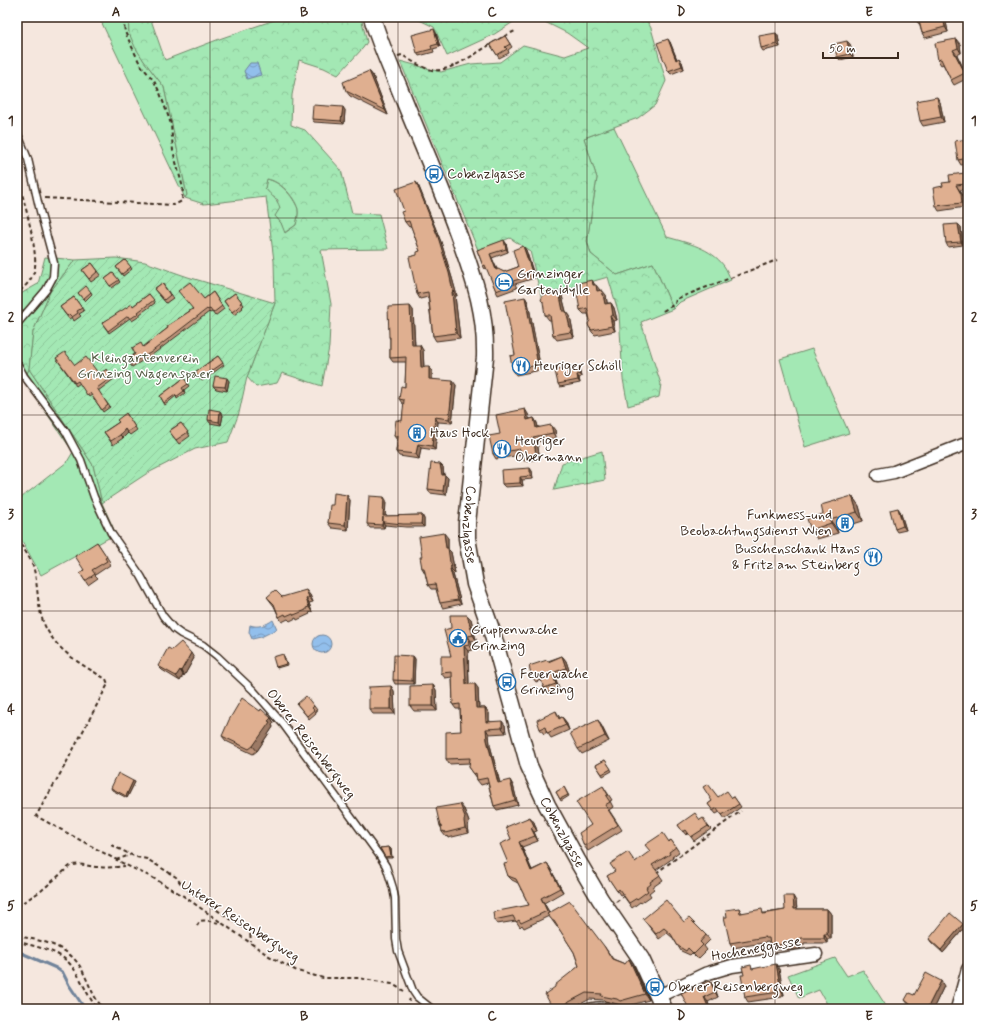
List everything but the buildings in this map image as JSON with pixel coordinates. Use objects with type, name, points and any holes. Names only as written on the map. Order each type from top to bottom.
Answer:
[{"type":"street","name":"Cobenzlgasse","points":[[372,17],[387,59],[453,221],[481,303],[485,340],[485,357],[467,523],[470,558],[475,584],[498,651],[529,766],[558,827],[607,909],[641,959],[661,1003]]},
{"type":"street","points":[[878,475],[894,472],[968,443]]},
{"type":"street","name":"Hocheneggasse","points":[[661,1003],[705,974],[732,966],[816,954]]},
{"type":"street","points":[[957,1009],[968,969]]},
{"type":"lane","points":[[17,132],[28,159],[54,263],[52,278],[46,290],[17,324]]},
{"type":"lane","name":"Oberer Reisenbergweg","points":[[17,363],[24,376],[66,432],[81,460],[94,497],[111,533],[141,576],[163,616],[174,629],[202,645],[217,656],[253,690],[284,724],[379,855],[390,878],[394,893],[398,951],[410,984],[417,997],[432,1009]]},
{"type":"lane","points":[[582,1009],[594,1005],[602,1005],[620,1009]]},
{"type":"path","points":[[37,198],[174,205],[182,201],[183,188],[173,151],[171,124],[154,81],[140,64],[125,32],[123,17]]},
{"type":"path","points":[[387,59],[402,54],[421,66],[432,70],[440,70],[455,65],[515,31]]},
{"type":"path","points":[[17,175],[34,246],[35,270],[26,286],[17,293]]},
{"type":"path","points":[[664,311],[675,304],[676,299],[776,260]]},
{"type":"path","name":"Unterer Reisenbergweg","points":[[17,539],[33,565],[39,606],[46,628],[62,649],[74,660],[106,679],[108,684],[36,816],[126,866],[159,882],[223,923],[270,956],[297,971],[323,978],[359,978],[392,984],[417,997]]},
{"type":"path","points":[[654,875],[741,811]]},
{"type":"path","points":[[111,845],[130,855],[147,859],[176,878],[184,888],[250,932],[251,942]]},
{"type":"path","points":[[116,860],[130,855]]},
{"type":"path","points":[[17,906],[41,891],[70,866],[75,864],[86,864],[98,867],[126,866]]},
{"type":"path","points":[[607,909],[629,893]]},
{"type":"path","points":[[197,926],[200,921],[204,920],[214,923],[223,923]]},
{"type":"path","points":[[17,936],[46,942],[60,948],[73,957],[81,966],[95,997],[104,1009]]},
{"type":"path","points":[[17,941],[46,948],[63,957],[76,972],[89,998],[98,1009]]},
{"type":"green space","points":[[99,17],[128,17],[129,33],[144,61],[164,87],[187,195],[185,198]]},
{"type":"green space","points":[[128,17],[150,17],[165,60],[283,17],[361,17],[367,42],[363,48],[338,75],[324,68],[299,60],[292,95],[291,125],[305,130],[341,170],[352,213],[379,214],[388,249],[321,250],[331,304],[329,347],[322,386],[282,373],[277,383],[256,387],[247,377],[275,303],[274,261],[266,197],[204,204],[185,198],[187,195],[164,87],[144,61],[135,47],[129,33]],"holes":[[[267,179],[272,180],[290,194],[298,209],[296,225],[285,233],[281,223],[275,216],[280,208],[279,205],[265,188]]]},
{"type":"green space","points":[[413,17],[645,17],[651,28],[666,81],[655,105],[638,118],[584,138],[597,178],[587,241],[591,254],[617,275],[653,263],[673,309],[641,322],[661,384],[659,397],[628,406],[623,379],[619,314],[608,277],[541,296],[530,251],[510,238],[478,250],[400,61],[441,72],[471,64],[500,62],[523,45],[565,56],[588,48],[567,33],[541,20],[518,19],[493,35],[447,56],[434,27]]},
{"type":"green space","points":[[614,127],[667,237],[706,250],[724,266],[731,280],[680,302],[673,309],[653,263],[617,275],[591,254],[587,241],[597,178],[584,138]]},
{"type":"green space","points":[[266,179],[271,180],[281,186],[293,199],[298,209],[296,225],[284,233],[281,223],[275,216],[278,200],[270,195],[265,188]]},
{"type":"green space","points":[[45,257],[75,260],[50,292],[33,332],[29,369],[24,380],[17,369],[17,296],[38,284]]},
{"type":"green space","name":"Kleingartenverein Grinzing Wagenspaer","points":[[116,258],[145,262],[188,277],[275,303],[247,377],[239,413],[228,442],[195,449],[146,474],[102,503],[93,465],[29,369],[33,332],[50,292],[75,260]]},
{"type":"green space","points":[[812,349],[849,433],[805,447],[780,359]]},
{"type":"green space","points":[[29,369],[93,465],[102,503],[116,534],[41,575],[17,532],[17,501],[67,462],[73,452],[24,380]]},
{"type":"green space","points":[[602,451],[605,480],[554,490],[562,463]]},
{"type":"green space","points":[[835,958],[847,976],[863,970],[888,1009],[830,1009],[819,990],[799,998],[788,975]]},
{"type":"water","points":[[250,63],[257,63],[261,75],[247,79],[244,71]]},
{"type":"water","points":[[273,620],[277,629],[261,637],[252,639],[249,632],[250,625],[262,626]]},
{"type":"water","points":[[322,635],[328,638],[331,644],[328,650],[322,653],[316,650],[313,644],[316,638]]},
{"type":"waterway","points":[[17,951],[56,968],[63,973],[85,1009]]},
{"type":"place","name":"Cobenzlgasse","points":[[434,174]]},
{"type":"place","name":"Grinzinger Gartenidylle","points":[[504,282]]},
{"type":"place","name":"Heuriger Schöll","points":[[521,366]]},
{"type":"place","name":"Haus Hock","points":[[417,433]]},
{"type":"place","name":"Heuriger Obermann","points":[[502,449]]},
{"type":"place","name":"Funkmess-und Beobachtungsdienst Wien","points":[[845,523]]},
{"type":"place","name":"Buschenschank Hans & Fritz am Steinberg","points":[[873,557]]},
{"type":"place","name":"Gruppenwache Grinzing","points":[[458,638]]},
{"type":"place","name":"Feuerwache Grinzing","points":[[507,682]]},
{"type":"place","name":"Oberer Reisenbergweg","points":[[655,987]]}]
